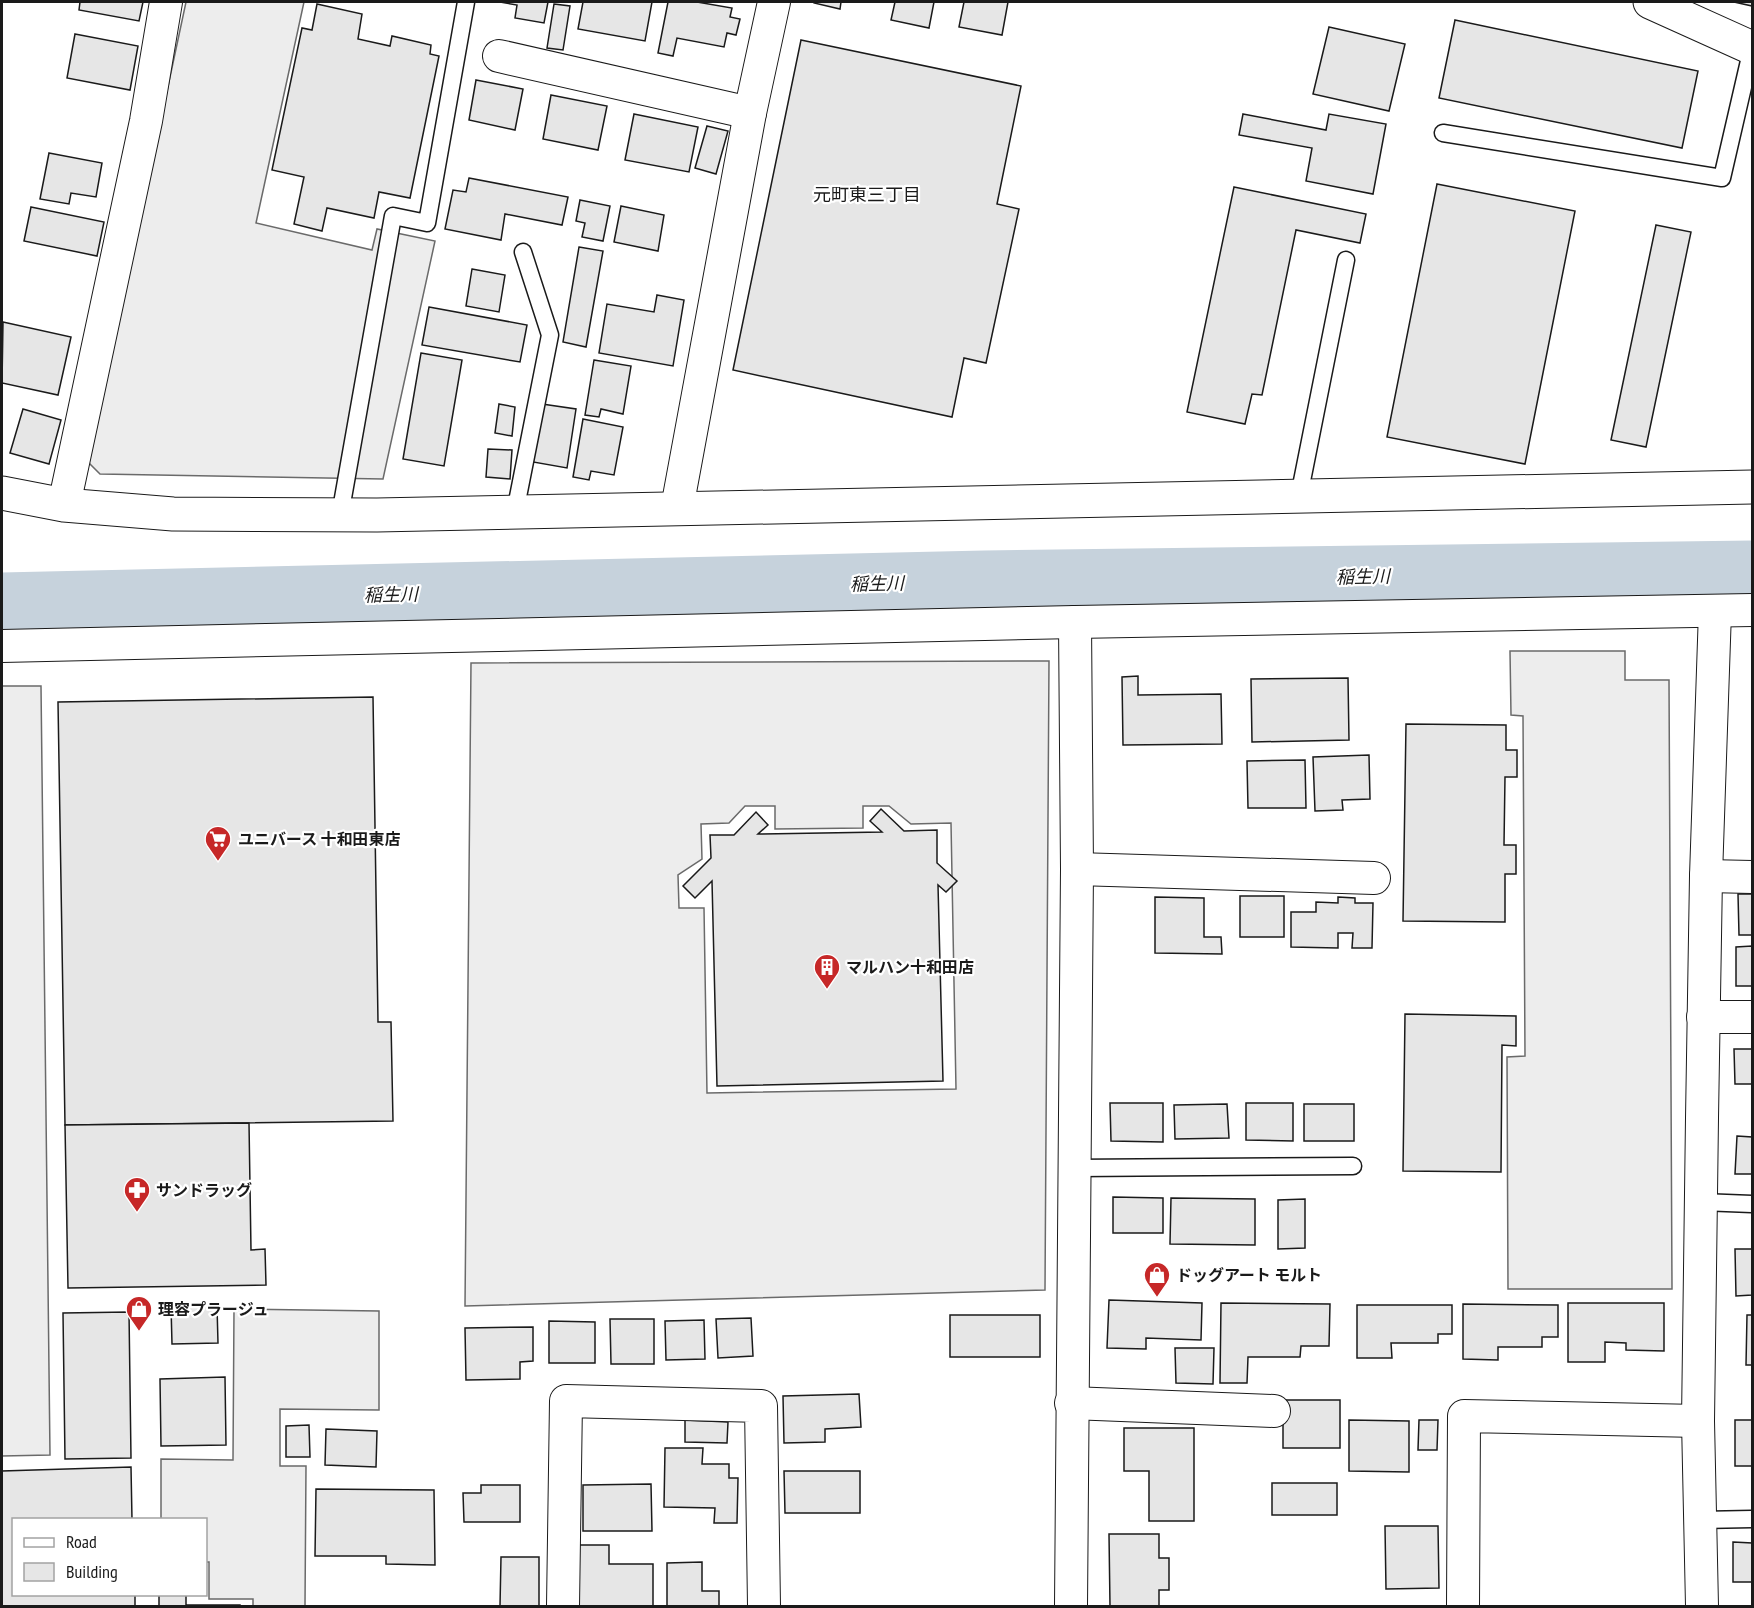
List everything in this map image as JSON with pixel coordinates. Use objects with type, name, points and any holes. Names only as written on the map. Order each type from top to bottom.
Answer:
[{"type":"street","points":[[64,505],[146,121],[166,2]]},
{"type":"street","points":[[677,508],[750,113],[774,2]]},
{"type":"street","points":[[1650,2],[1752,48]]},
{"type":"street","points":[[499,56],[750,113]]},
{"type":"street","points":[[2,493],[64,505],[173,514],[340,515],[1752,487]]},
{"type":"street","points":[[2,646],[1075,622],[1752,610]]},
{"type":"street","points":[[1702,1606],[1698,1421],[1703,1017],[1714,611]]},
{"type":"street","points":[[1071,1606],[1077,869],[1075,622]]},
{"type":"street","points":[[1077,869],[1374,878]]},
{"type":"street","points":[[1706,876],[1752,877]]},
{"type":"street","points":[[1703,1017],[1752,1017]]},
{"type":"street","points":[[563,1606],[566,1401],[761,1406],[764,1606]]},
{"type":"street","points":[[1071,1402],[1274,1411]]},
{"type":"street","points":[[1463,1606],[1464,1416],[1698,1421]]},
{"type":"lane","points":[[340,515],[393,216],[427,223],[466,2]]},
{"type":"lane","points":[[1443,133],[1722,178],[1752,48]]},
{"type":"lane","points":[[515,512],[550,335],[523,252]]},
{"type":"lane","points":[[1299,496],[1346,260]]},
{"type":"lane","points":[[1074,1168],[1353,1166]]},
{"type":"lane","points":[[1701,1202],[1752,1204]]},
{"type":"lane","points":[[1700,1520],[1752,1519]]},
{"type":"shaded area","points":[[186,2],[304,2],[256,223],[372,250],[377,229],[435,241],[383,479],[100,474],[88,462]]},
{"type":"shaded area","points":[[1510,651],[1625,651],[1625,680],[1669,680],[1672,1289],[1508,1289],[1507,1057],[1525,1056],[1523,716],[1511,715]]},
{"type":"shaded area","points":[[1049,661],[1045,1290],[465,1306],[471,663]],"holes":[[[745,806],[775,806],[775,829],[863,828],[863,806],[889,806],[911,824],[951,823],[956,1089],[707,1093],[704,908],[679,908],[678,875],[702,859],[701,824],[729,823]]]},
{"type":"shaded area","points":[[2,686],[41,686],[50,1455],[2,1456]]},
{"type":"shaded area","points":[[234,1309],[379,1311],[379,1410],[280,1409],[280,1466],[306,1466],[305,1606],[253,1606],[253,1599],[209,1599],[207,1518],[161,1518],[161,1459],[233,1460]]},
{"type":"building","points":[[80,2],[143,2],[139,21],[79,10]]},
{"type":"building","points":[[500,2],[548,2],[544,23],[515,18],[517,5]]},
{"type":"building","points":[[583,2],[652,2],[645,41],[578,29]]},
{"type":"building","points":[[668,2],[697,2],[732,8],[730,17],[740,19],[736,35],[727,33],[724,47],[677,38],[673,56],[658,53]]},
{"type":"building","points":[[814,2],[841,2],[840,9]]},
{"type":"building","points":[[895,2],[934,2],[929,28],[891,20]]},
{"type":"building","points":[[964,2],[1008,2],[1002,35],[959,27]]},
{"type":"building","points":[[1734,2],[1752,2],[1752,6]]},
{"type":"building","points":[[317,4],[362,14],[358,39],[390,46],[392,36],[431,45],[430,54],[439,56],[410,198],[379,192],[374,218],[327,208],[322,231],[294,224],[304,177],[272,170],[302,28],[312,30]]},
{"type":"building","points":[[554,4],[570,6],[563,50],[547,48]]},
{"type":"building","points":[[1455,20],[1698,71],[1682,148],[1439,98]]},
{"type":"building","points":[[1329,27],[1405,44],[1389,111],[1313,94]]},
{"type":"building","points":[[75,34],[138,46],[130,90],[67,78]]},
{"type":"building","points":[[801,40],[1021,86],[997,204],[1019,209],[986,363],[964,358],[952,417],[733,370]]},
{"type":"building","points":[[476,80],[523,89],[515,130],[469,120]]},
{"type":"building","points":[[551,95],[607,106],[598,150],[543,139]]},
{"type":"building","points":[[634,114],[698,127],[689,172],[625,160]]},
{"type":"building","points":[[1243,114],[1326,130],[1329,114],[1386,124],[1373,194],[1306,181],[1312,148],[1239,135]]},
{"type":"building","points":[[707,126],[728,131],[716,174],[695,168]]},
{"type":"building","points":[[49,153],[102,163],[96,197],[71,193],[69,204],[40,199]]},
{"type":"building","points":[[469,178],[568,197],[562,225],[505,214],[501,240],[445,229],[453,190],[466,192]]},
{"type":"building","points":[[1437,184],[1575,211],[1525,464],[1387,437]]},
{"type":"building","points":[[1234,187],[1366,214],[1360,243],[1296,230],[1262,395],[1252,394],[1245,424],[1187,412]]},
{"type":"building","points":[[580,200],[610,206],[603,241],[582,237],[585,223],[576,221]]},
{"type":"building","points":[[621,206],[664,215],[658,251],[614,242]]},
{"type":"building","points":[[31,207],[104,222],[97,256],[24,241]]},
{"type":"building","points":[[1656,225],[1691,232],[1646,447],[1611,440]]},
{"type":"building","points":[[579,247],[603,251],[586,347],[563,342]]},
{"type":"building","points":[[472,269],[505,275],[499,312],[466,306]]},
{"type":"building","points":[[657,295],[684,300],[673,366],[599,353],[607,304],[654,312]]},
{"type":"building","points":[[429,307],[527,325],[520,362],[422,345]]},
{"type":"building","points":[[3,322],[71,337],[58,395],[2,383]]},
{"type":"building","points":[[421,353],[462,360],[444,466],[403,459]]},
{"type":"building","points":[[594,360],[631,366],[623,414],[601,409],[599,417],[585,415]]},
{"type":"building","points":[[499,404],[515,407],[512,436],[495,433]]},
{"type":"building","points":[[542,404],[576,409],[567,468],[533,462]]},
{"type":"building","points":[[23,409],[61,420],[49,464],[10,453]]},
{"type":"building","points":[[583,419],[623,427],[614,475],[591,471],[589,480],[573,477]]},
{"type":"building","points":[[488,449],[512,450],[510,479],[486,477]]},
{"type":"building","points":[[1138,676],[1138,695],[1221,694],[1222,744],[1123,745],[1122,677]]},
{"type":"building","points":[[1348,678],[1349,740],[1252,742],[1251,679]]},
{"type":"building","name":"ユニバース 十和田東店","points":[[373,697],[378,1022],[391,1022],[393,1121],[65,1125],[58,702]]},
{"type":"building","points":[[1406,724],[1506,725],[1506,750],[1517,750],[1517,777],[1505,777],[1504,845],[1516,845],[1516,874],[1505,874],[1505,922],[1403,921]]},
{"type":"building","points":[[1369,755],[1370,799],[1342,800],[1343,810],[1315,811],[1313,757]]},
{"type":"building","points":[[1305,760],[1306,808],[1248,808],[1247,761]]},
{"type":"building","name":"マルハン十和田店","points":[[881,809],[904,831],[937,830],[937,863],[957,881],[946,892],[938,885],[943,1081],[717,1086],[712,881],[695,898],[683,886],[711,858],[710,835],[734,835],[756,812],[768,825],[758,834],[882,832],[870,821]]},
{"type":"building","points":[[1738,894],[1752,894],[1752,935],[1739,935]]},
{"type":"building","points":[[1240,896],[1284,896],[1284,937],[1240,937]]},
{"type":"building","points":[[1155,897],[1204,898],[1204,937],[1221,937],[1222,954],[1155,953]]},
{"type":"building","points":[[1338,897],[1355,898],[1355,903],[1373,903],[1372,948],[1352,948],[1353,933],[1338,933],[1338,948],[1291,947],[1291,912],[1316,912],[1316,902],[1338,903]]},
{"type":"building","points":[[1752,946],[1752,986],[1736,986],[1736,947]]},
{"type":"building","points":[[1405,1014],[1516,1016],[1516,1046],[1502,1045],[1501,1172],[1403,1171]]},
{"type":"building","points":[[1734,1049],[1752,1049],[1752,1084],[1735,1084]]},
{"type":"building","points":[[1110,1103],[1163,1103],[1163,1142],[1111,1141]]},
{"type":"building","points":[[1246,1103],[1293,1103],[1293,1141],[1246,1140]]},
{"type":"building","points":[[1227,1104],[1229,1138],[1175,1139],[1174,1105]]},
{"type":"building","points":[[1304,1104],[1354,1104],[1354,1141],[1304,1141]]},
{"type":"building","points":[[249,1123],[251,1250],[265,1249],[266,1285],[68,1288],[65,1125]]},
{"type":"building","points":[[1737,1136],[1752,1137],[1752,1174],[1735,1174]]},
{"type":"building","points":[[1113,1197],[1163,1198],[1163,1233],[1113,1233]]},
{"type":"building","points":[[1171,1198],[1255,1199],[1255,1245],[1170,1244]]},
{"type":"building","points":[[1305,1199],[1305,1248],[1278,1249],[1278,1200]]},
{"type":"building","points":[[1735,1249],[1752,1249],[1752,1295],[1736,1296]]},
{"type":"building","points":[[1109,1300],[1202,1303],[1201,1340],[1146,1338],[1146,1349],[1107,1348]]},
{"type":"building","points":[[1221,1303],[1330,1304],[1329,1346],[1301,1346],[1300,1357],[1248,1357],[1247,1383],[1220,1383]]},
{"type":"building","points":[[1568,1303],[1664,1303],[1664,1351],[1626,1350],[1626,1343],[1605,1342],[1605,1362],[1568,1362]]},
{"type":"building","points":[[1463,1304],[1558,1305],[1558,1337],[1542,1337],[1542,1347],[1498,1347],[1498,1360],[1463,1359]]},
{"type":"building","points":[[1357,1305],[1452,1305],[1452,1334],[1438,1334],[1438,1343],[1391,1343],[1392,1358],[1357,1358]]},
{"type":"building","points":[[171,1306],[217,1306],[218,1343],[172,1344]]},
{"type":"building","points":[[129,1312],[131,1458],[65,1459],[63,1313]]},
{"type":"building","points":[[950,1315],[1040,1315],[1040,1357],[950,1357]]},
{"type":"building","points":[[1747,1315],[1752,1315],[1752,1365],[1746,1365]]},
{"type":"building","points":[[751,1318],[753,1356],[718,1358],[716,1319]]},
{"type":"building","points":[[610,1319],[654,1319],[654,1364],[611,1364]]},
{"type":"building","points":[[704,1320],[705,1359],[666,1360],[665,1321]]},
{"type":"building","points":[[549,1321],[595,1322],[595,1363],[549,1363]]},
{"type":"building","points":[[533,1327],[533,1361],[520,1362],[520,1379],[466,1380],[465,1328]]},
{"type":"building","points":[[1175,1348],[1214,1348],[1213,1384],[1176,1383]]},
{"type":"building","points":[[225,1377],[226,1445],[161,1446],[160,1379]]},
{"type":"building","points":[[859,1394],[861,1427],[825,1429],[825,1442],[784,1443],[783,1396]]},
{"type":"building","points":[[1283,1400],[1340,1400],[1340,1448],[1283,1448]]},
{"type":"building","points":[[685,1420],[728,1422],[727,1443],[685,1442]]},
{"type":"building","points":[[1349,1420],[1409,1421],[1409,1472],[1349,1471]]},
{"type":"building","points":[[1419,1420],[1438,1420],[1437,1450],[1418,1450]]},
{"type":"building","points":[[1735,1420],[1752,1420],[1752,1466],[1735,1466]]},
{"type":"building","points":[[309,1425],[310,1457],[286,1457],[286,1426]]},
{"type":"building","points":[[1124,1428],[1194,1428],[1194,1521],[1149,1521],[1149,1471],[1124,1471]]},
{"type":"building","points":[[326,1429],[377,1431],[376,1467],[325,1465]]},
{"type":"building","points":[[665,1448],[703,1448],[702,1464],[729,1464],[729,1478],[738,1478],[737,1523],[714,1523],[715,1508],[664,1507]]},
{"type":"building","points":[[131,1467],[132,1518],[12,1518],[12,1596],[135,1596],[135,1606],[2,1606],[2,1471]]},
{"type":"building","points":[[784,1471],[860,1471],[860,1513],[785,1513]]},
{"type":"building","points":[[1272,1483],[1337,1483],[1337,1515],[1272,1515]]},
{"type":"building","points":[[651,1484],[652,1531],[583,1531],[583,1485]]},
{"type":"building","points":[[481,1485],[520,1485],[520,1522],[464,1522],[463,1493],[481,1493]]},
{"type":"building","points":[[316,1489],[434,1490],[435,1565],[386,1564],[386,1556],[315,1556]]},
{"type":"building","points":[[1385,1526],[1438,1526],[1439,1588],[1386,1589]]},
{"type":"building","points":[[1109,1534],[1159,1534],[1159,1558],[1169,1558],[1169,1590],[1159,1590],[1159,1606],[1110,1606]]},
{"type":"building","points":[[1733,1542],[1752,1543],[1752,1582],[1733,1582]]},
{"type":"building","points":[[578,1545],[609,1545],[609,1564],[653,1564],[653,1606],[578,1606]]},
{"type":"building","points":[[501,1557],[539,1557],[539,1606],[500,1606]]},
{"type":"building","points":[[702,1562],[702,1591],[719,1591],[719,1606],[667,1606],[667,1563]]},
{"type":"building","points":[[159,1596],[186,1596],[186,1605],[240,1605],[240,1606],[159,1606]]},
{"type":"waterway","name":"稲生川","points":[[2,604],[985,582],[1752,572]]},
{"type":"place","name":"ユニバース 十和田東店","points":[[218,862]]},
{"type":"place","name":"マルハン十和田店","points":[[827,990]]},
{"type":"place","name":"サンドラッグ","points":[[137,1213]]},
{"type":"place","name":"ドッグアート モルト","points":[[1157,1298]]},
{"type":"place","name":"理容プラージュ","points":[[139,1332]]},
{"type":"district","name":"元町東三丁目","points":[[867,195]]}]
